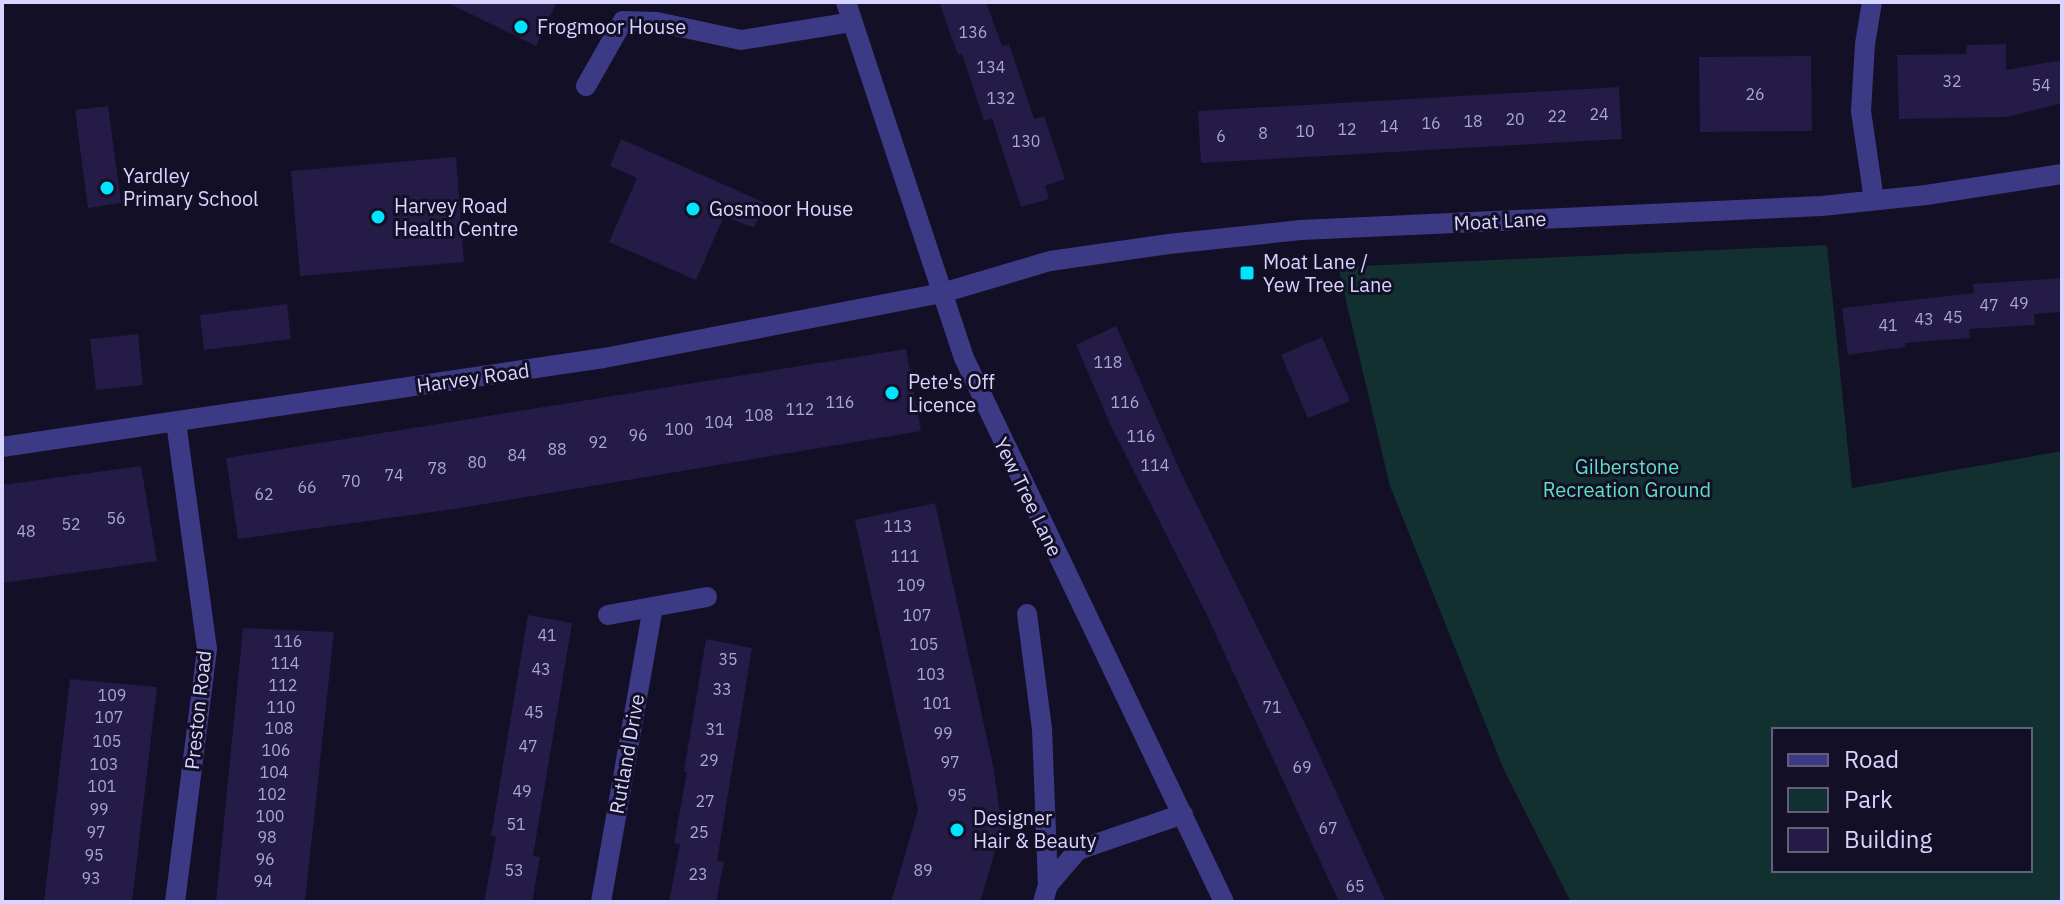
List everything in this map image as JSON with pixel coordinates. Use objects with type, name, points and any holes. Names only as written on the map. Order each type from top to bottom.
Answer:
[{"type":"street","name":"Yew Tree Lane","points":[[846,2],[964,358],[992,423],[1224,902]]},
{"type":"street","points":[[1872,2],[1865,44],[1861,111],[1874,200]]},
{"type":"street","points":[[586,86],[623,21],[657,22],[741,40],[852,22]]},
{"type":"street","name":"Moat Lane","points":[[942,293],[1050,261],[1301,230],[1822,206],[2062,174]]},
{"type":"street","name":"Harvey Road","points":[[2,447],[604,358],[942,293]]},
{"type":"street","name":"Preston Road","points":[[175,902],[207,649],[176,422]]},
{"type":"street","points":[[608,615],[707,597]]},
{"type":"street","name":"Rutland Drive","points":[[601,902],[653,607]]},
{"type":"street","points":[[1027,614],[1042,729],[1045,893]]},
{"type":"street","points":[[1045,893],[1078,850],[1183,814]]},
{"type":"green space","name":"Gilberstone Recreation Ground","points":[[1827,245],[1852,488],[2062,451],[2062,902],[1571,902],[1504,770],[1390,486],[1338,267]]},
{"type":"building","name":"Frogmoor House","points":[[446,2],[557,2],[536,46]]},
{"type":"building","points":[[939,2],[986,2],[1002,46],[1009,44],[1034,119],[1044,116],[1065,179],[1045,186],[1049,199],[1021,207],[992,118],[984,121],[962,54],[958,55]]},
{"type":"building","points":[[2006,44],[2006,70],[2062,60],[2062,103],[2007,117],[1899,119],[1897,55],[1966,54],[1967,45]]},
{"type":"building","points":[[1811,56],[1812,131],[1700,132],[1699,57]]},
{"type":"building","points":[[1619,87],[1622,139],[1201,163],[1198,111]]},
{"type":"building","points":[[108,106],[121,203],[88,208],[75,110]]},
{"type":"building","name":"Gosmoor House","points":[[621,139],[765,203],[754,228],[724,216],[696,280],[609,242],[637,178],[610,166]]},
{"type":"building","name":"Harvey Road Health Centre","points":[[456,157],[464,262],[300,276],[291,171]]},
{"type":"building","points":[[2062,278],[2062,312],[2034,314],[2035,325],[1969,329],[1970,338],[1905,343],[1906,347],[1848,355],[1842,308],[1974,293],[1973,284]]},
{"type":"building","points":[[287,304],[291,339],[204,350],[200,315]]},
{"type":"building","points":[[1116,326],[1182,475],[1308,730],[1386,902],[1339,902],[1205,611],[1111,426],[1076,345]]},
{"type":"building","points":[[138,334],[143,385],[96,390],[90,339]]},
{"type":"building","points":[[1322,337],[1350,401],[1308,418],[1281,355]]},
{"type":"building","points":[[906,349],[921,431],[454,509],[238,539],[226,458]]},
{"type":"building","points":[[141,466],[157,561],[2,583],[2,485]]},
{"type":"building","points":[[935,503],[994,770],[1002,829],[980,902],[891,902],[918,810],[855,520]]},
{"type":"building","points":[[528,615],[572,623],[533,856],[540,857],[532,902],[484,902],[496,837],[491,836]]},
{"type":"building","points":[[243,628],[334,632],[305,902],[216,902]]},
{"type":"building","points":[[706,639],[752,648],[717,861],[724,862],[716,902],[669,902],[680,844],[674,843],[687,772],[684,771]]},
{"type":"building","points":[[70,679],[157,687],[132,902],[44,902]]},
{"type":"place","name":"Frogmoor House","points":[[521,27]]},
{"type":"place","name":"Yardley Primary School","points":[[107,188]]},
{"type":"place","name":"Gosmoor House","points":[[693,209]]},
{"type":"place","name":"Harvey Road Health Centre","points":[[378,217]]},
{"type":"place","name":"Moat Lane / Yew Tree Lane","points":[[1247,273]]},
{"type":"place","name":"Pete's Off Licence","points":[[892,393]]},
{"type":"place","name":"Designer Hair & Beauty","points":[[957,830]]}]
